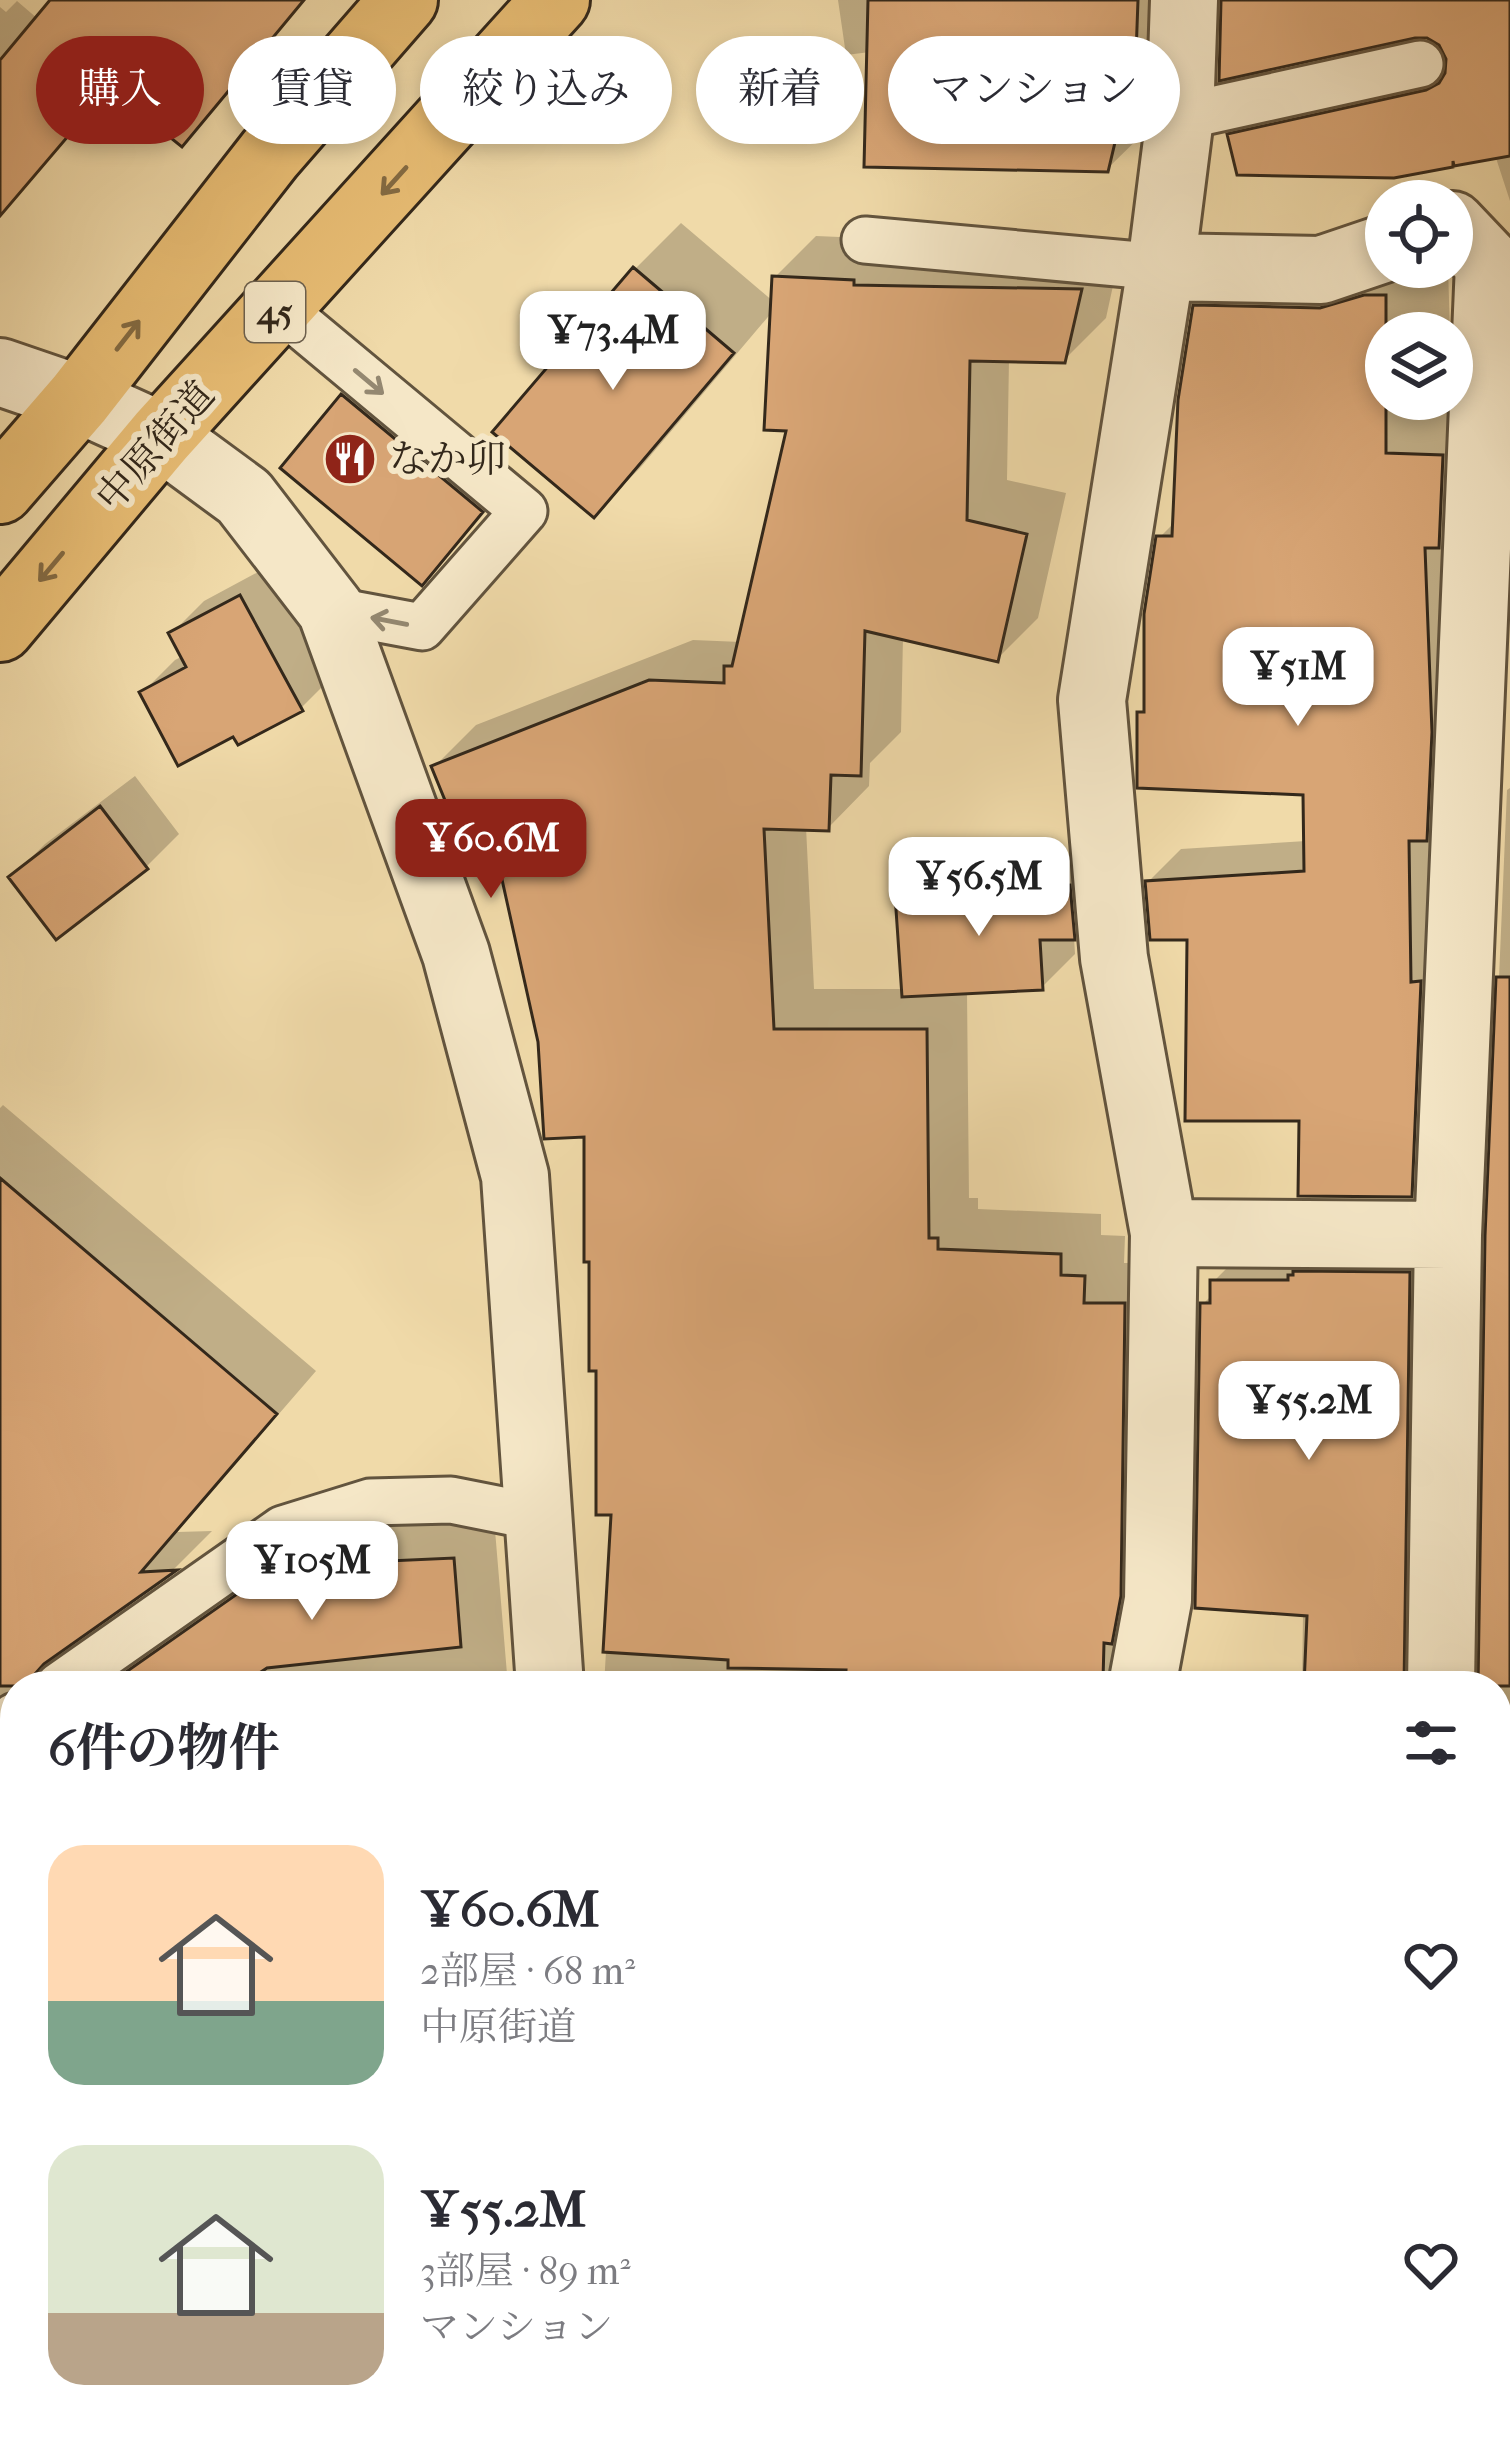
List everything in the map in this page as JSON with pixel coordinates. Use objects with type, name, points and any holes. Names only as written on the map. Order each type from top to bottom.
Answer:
[{"type":"main road","points":[[0,490],[79,399],[269,154],[404,0]]},
{"type":"main road","name":"中原街道","points":[[0,628],[161,436],[556,0]]},
{"type":"street","points":[[1180,117],[1184,0]]},
{"type":"street","points":[[1145,1671],[1158,1600],[1164,1233],[1114,958],[1092,700],[1177,144]]},
{"type":"street","points":[[1441,1671],[1448,1234],[1489,264],[1473,247]]},
{"type":"street","points":[[1161,266],[1322,271],[1365,256]]},
{"type":"street","points":[[0,372],[79,399],[161,436],[244,497],[331,610],[456,954],[515,1176],[549,1671]]},
{"type":"street","points":[[1164,1233],[1448,1234]]},
{"type":"lane","points":[[1180,117],[1420,64]]},
{"type":"lane","points":[[865,240],[1161,266]]},
{"type":"lane","points":[[279,307],[524,512],[422,627],[331,610]]},
{"type":"lane","points":[[80,1671],[284,1529],[370,1502],[451,1501],[541,1517]]},
{"type":"building","points":[[50,0],[304,0],[274,36],[228,36],[228,92],[204,120],[204,36],[36,36],[36,144],[61,144],[0,216],[0,60]]},
{"type":"building","points":[[868,0],[1138,0],[1137,36],[888,36],[888,144],[1115,144],[1108,172],[864,167]]},
{"type":"building","points":[[1221,0],[1510,0],[1510,156],[1454,166],[1453,161],[1453,167],[1394,178],[1237,175],[1227,134],[1426,90],[1439,83],[1446,59],[1439,45],[1415,38],[1219,81]]},
{"type":"building","points":[[633,267],[734,353],[594,518],[492,432]]},
{"type":"building","points":[[772,276],[854,280],[854,285],[1082,289],[1065,363],[970,361],[967,520],[1027,534],[998,662],[865,631],[861,776],[831,775],[829,831],[764,829],[774,1029],[927,1029],[929,1238],[938,1238],[938,1249],[1061,1254],[1061,1275],[1085,1276],[1084,1303],[1125,1303],[1121,1596],[1112,1644],[1104,1643],[1103,1671],[728,1668],[728,1660],[603,1652],[611,1515],[596,1515],[596,1371],[589,1371],[584,1137],[544,1139],[538,1042],[495,848],[469,859],[431,766],[649,680],[724,683],[724,666],[732,666],[786,431],[764,430]]},
{"type":"building","points":[[1364,295],[1386,295],[1386,312],[1365,312],[1365,420],[1386,420],[1386,453],[1443,455],[1439,548],[1425,548],[1432,732],[1427,841],[1409,841],[1411,982],[1421,981],[1412,1197],[1298,1196],[1299,1121],[1185,1121],[1187,940],[1150,940],[1145,881],[1304,871],[1303,795],[1137,788],[1137,712],[1144,712],[1144,614],[1156,536],[1172,536],[1178,400],[1193,305],[1320,308]]},
{"type":"building","points":[[341,394],[483,512],[422,586],[280,468]]},
{"type":"building","points":[[240,595],[303,711],[238,745],[233,737],[178,766],[139,692],[186,667],[168,633]]},
{"type":"building","points":[[100,806],[148,869],[56,940],[8,877]]},
{"type":"building","points":[[1070,885],[1075,940],[1040,940],[1043,990],[902,997],[895,895]]},
{"type":"building","points":[[1496,977],[1510,977],[1510,1671],[1478,1671],[1485,1236]]},
{"type":"building","points":[[0,1178],[277,1414],[141,1572],[177,1570],[38,1671],[0,1671]]},
{"type":"building","points":[[1293,1271],[1410,1272],[1404,1671],[1305,1671],[1307,1616],[1195,1608],[1200,1303],[1210,1303],[1210,1280],[1288,1280]]},
{"type":"building","points":[[454,1558],[461,1647],[262,1671],[127,1671],[277,1566]]},
{"type":"place","name":"なか卯","points":[[350,459]]}]
